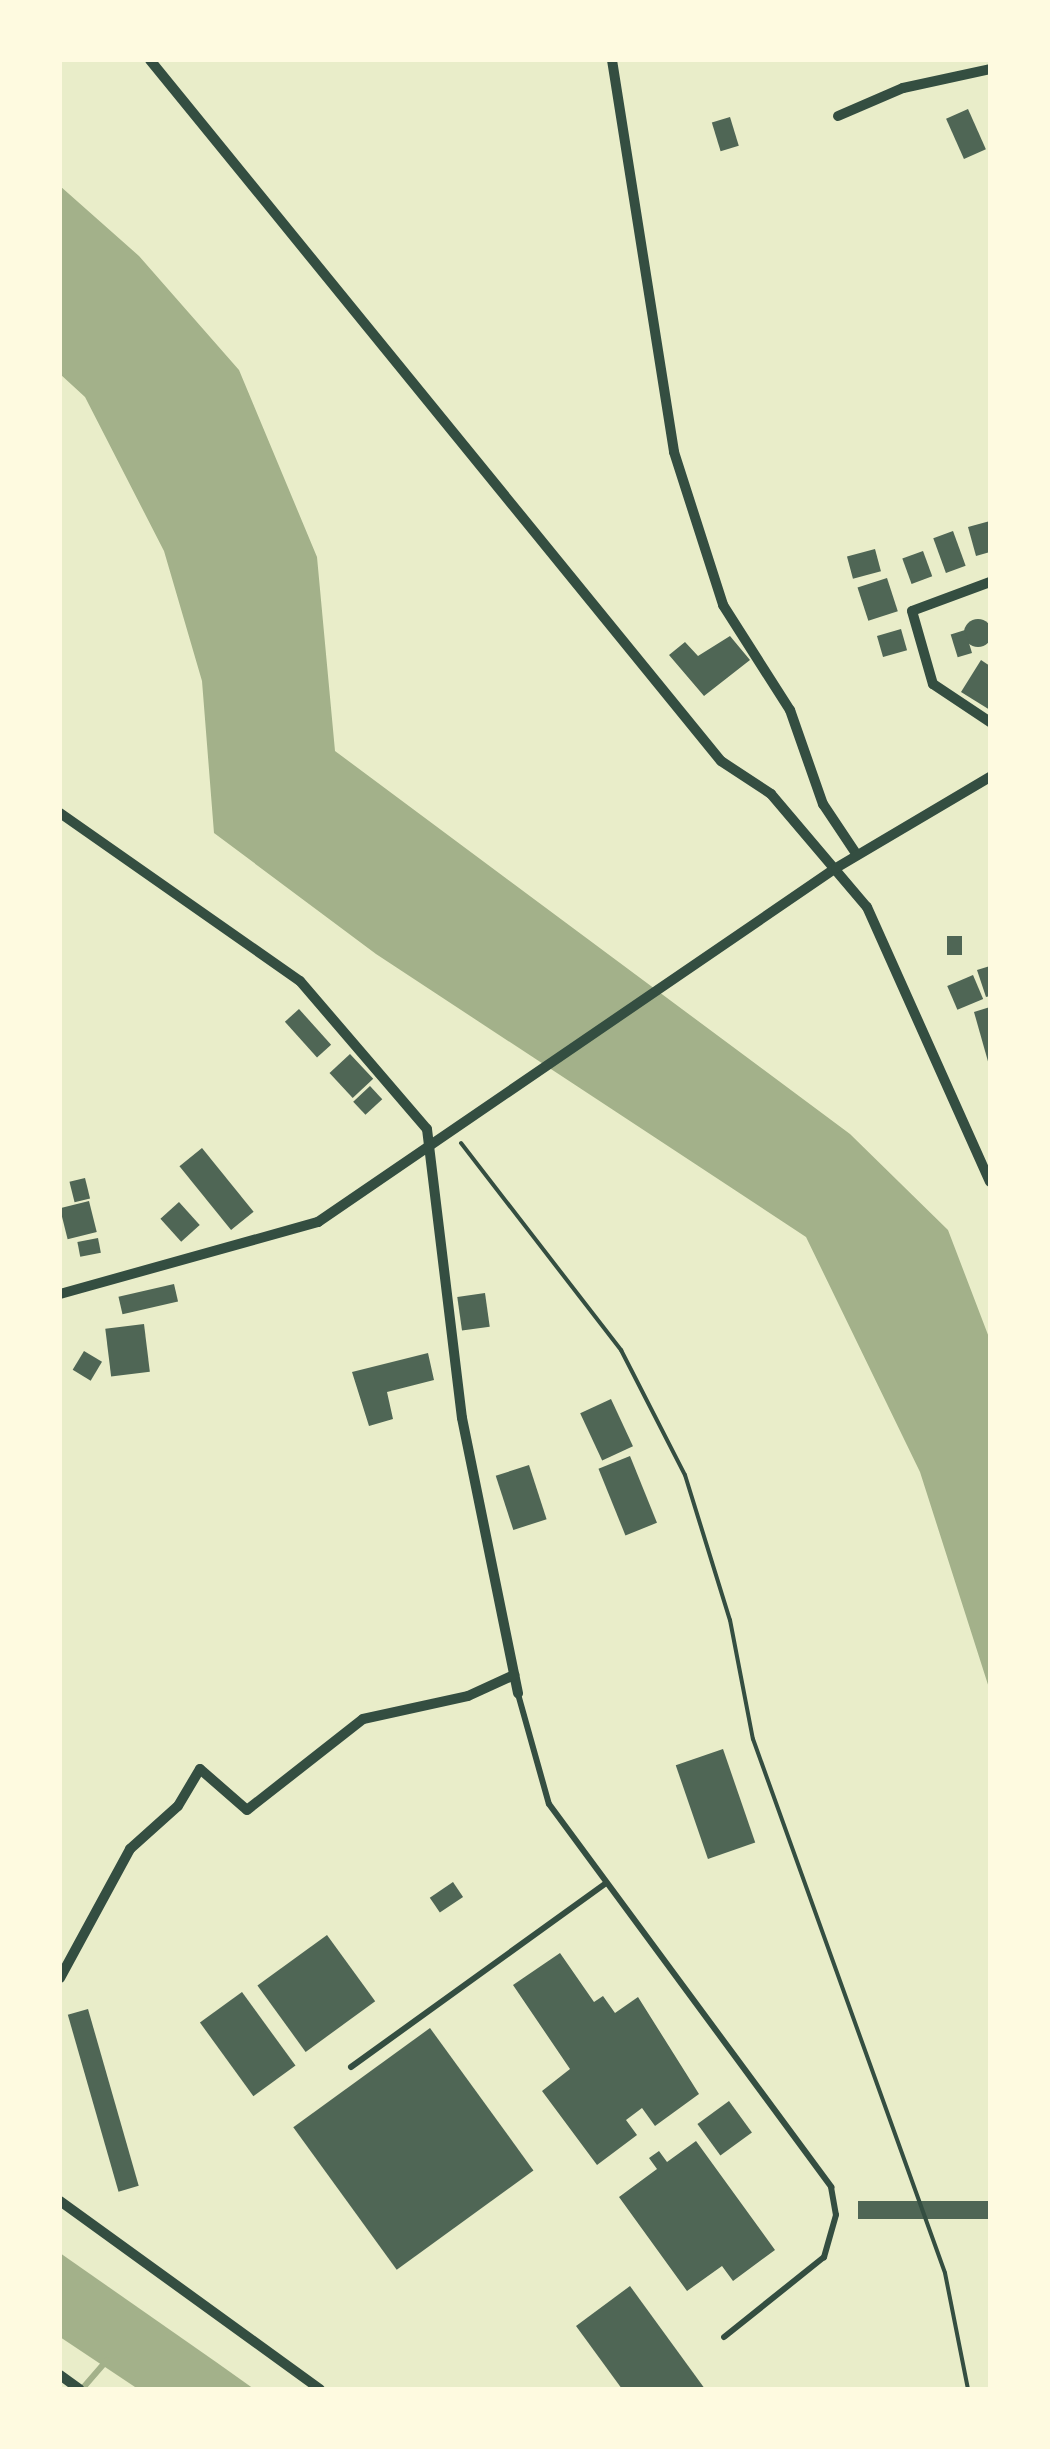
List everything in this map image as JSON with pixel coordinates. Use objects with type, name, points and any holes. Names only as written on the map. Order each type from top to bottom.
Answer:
[{"type":"street","points":[[150,60],[722,761],[771,794],[867,906],[990,1182]]},
{"type":"street","points":[[612,60],[674,452],[723,605],[790,710],[823,804],[857,855]]},
{"type":"street","points":[[838,116],[903,88],[990,70]]},
{"type":"street","points":[[990,582],[912,611],[933,684],[990,722]]},
{"type":"street","points":[[60,1294],[278,1239],[434,1146],[836,868],[990,777]]},
{"type":"street","points":[[60,814],[300,981],[386,1072],[434,1146],[462,1418],[518,1693]]},
{"type":"street","points":[[60,1978],[130,1848],[178,1806],[200,1769],[247,1810],[362,1719],[468,1696],[514,1674]]},
{"type":"street","points":[[60,2201],[320,2389]]},
{"type":"street","points":[[64,2378],[79,2389]]},
{"type":"lane","points":[[518,1693],[549,1804],[832,2187],[836,2215],[824,2257],[724,2337]]},
{"type":"lane","points":[[351,2067],[606,1883]]},
{"type":"path","points":[[452,1133],[620,1350],[684,1475],[730,1620],[753,1739],[945,2273],[968,2389]]},
{"type":"shaded area","points":[[60,186],[139,256],[239,370],[317,557],[335,751],[850,1134],[948,1230],[990,1340],[990,1691],[920,1472],[806,1237],[376,954],[214,833],[202,681],[164,551],[85,397],[60,374]]},
{"type":"shaded area","points":[[60,2253],[254,2389],[138,2389],[60,2337]]},
{"type":"building","points":[[968,109],[986,149],[964,159],[946,119]]},
{"type":"building","points":[[730,117],[739,146],[721,151],[712,123]]},
{"type":"building","points":[[990,521],[990,552],[976,556],[968,527]]},
{"type":"building","points":[[953,531],[966,566],[946,573],[933,538]]},
{"type":"building","points":[[875,549],[881,571],[853,579],[847,557]]},
{"type":"building","points":[[923,551],[932,576],[912,584],[902,559]]},
{"type":"building","points":[[887,578],[898,611],[868,621],[858,588]]},
{"type":"building","points":[[978,619],[988,623],[992,633],[988,643],[978,647],[968,643],[964,633],[968,623]]},
{"type":"building","points":[[901,629],[907,650],[883,657],[877,636]]},
{"type":"building","points":[[965,630],[972,653],[958,657],[951,634]]},
{"type":"building","points":[[730,636],[750,660],[704,696],[669,655],[685,642],[698,656]]},
{"type":"building","points":[[981,660],[990,666],[990,710],[961,692]]},
{"type":"building","points":[[947,936],[962,936],[962,955],[947,955]]},
{"type":"building","points":[[990,966],[990,996],[986,997],[977,970]]},
{"type":"building","points":[[973,975],[983,999],[957,1010],[947,986]]},
{"type":"building","points":[[990,1007],[990,1065],[989,1065],[974,1012]]},
{"type":"building","points":[[299,1009],[331,1045],[317,1057],[285,1022]]},
{"type":"building","points":[[350,1054],[373,1079],[353,1098],[330,1073]]},
{"type":"building","points":[[370,1086],[382,1099],[365,1115],[353,1102]]},
{"type":"building","points":[[202,1148],[254,1212],[231,1230],[179,1166]]},
{"type":"building","points":[[85,1178],[90,1198],[75,1202],[69,1182]]},
{"type":"building","points":[[89,1201],[97,1232],[68,1239],[60,1208]]},
{"type":"building","points":[[179,1202],[200,1225],[181,1242],[160,1219]]},
{"type":"building","points":[[98,1238],[101,1253],[80,1257],[77,1242]]},
{"type":"building","points":[[174,1284],[178,1302],[123,1314],[118,1297]]},
{"type":"building","points":[[485,1293],[490,1327],[462,1331],[457,1297]]},
{"type":"building","points":[[144,1324],[150,1372],[111,1376],[105,1329]]},
{"type":"building","points":[[84,1351],[102,1362],[91,1381],[73,1370]]},
{"type":"building","points":[[428,1353],[434,1380],[387,1392],[393,1419],[369,1426],[352,1372]]},
{"type":"building","points":[[611,1399],[633,1446],[602,1460],[580,1413]]},
{"type":"building","points":[[630,1456],[657,1523],[625,1535],[598,1469]]},
{"type":"building","points":[[529,1465],[547,1519],[513,1530],[496,1476]]},
{"type":"building","points":[[723,1749],[755,1843],[708,1859],[676,1765]]},
{"type":"building","points":[[453,1882],[463,1897],[440,1913],[430,1898]]},
{"type":"building","points":[[327,1935],[375,2001],[306,2052],[257,1986]]},
{"type":"building","points":[[560,1953],[594,2002],[603,1996],[615,2013],[638,1997],[699,2094],[655,2126],[642,2108],[626,2120],[637,2135],[597,2165],[542,2091],[570,2069],[513,1985]]},
{"type":"building","points":[[242,1992],[295,2066],[253,2096],[200,2023]]},
{"type":"building","points":[[88,2009],[139,2186],[119,2192],[68,2015]]},
{"type":"building","points":[[430,2028],[533,2170],[397,2270],[293,2127]]},
{"type":"building","points":[[729,2101],[752,2133],[720,2155],[697,2124]]},
{"type":"building","points":[[696,2141],[775,2250],[733,2281],[722,2266],[687,2291],[619,2197],[657,2169],[649,2158],[659,2151],[667,2162]]},
{"type":"building","points":[[858,2201],[990,2201],[990,2219],[858,2219]]},
{"type":"building","points":[[630,2286],[705,2389],[622,2389],[576,2326]]},
{"type":"waterway","points":[[82,2389],[107,2360]]}]
